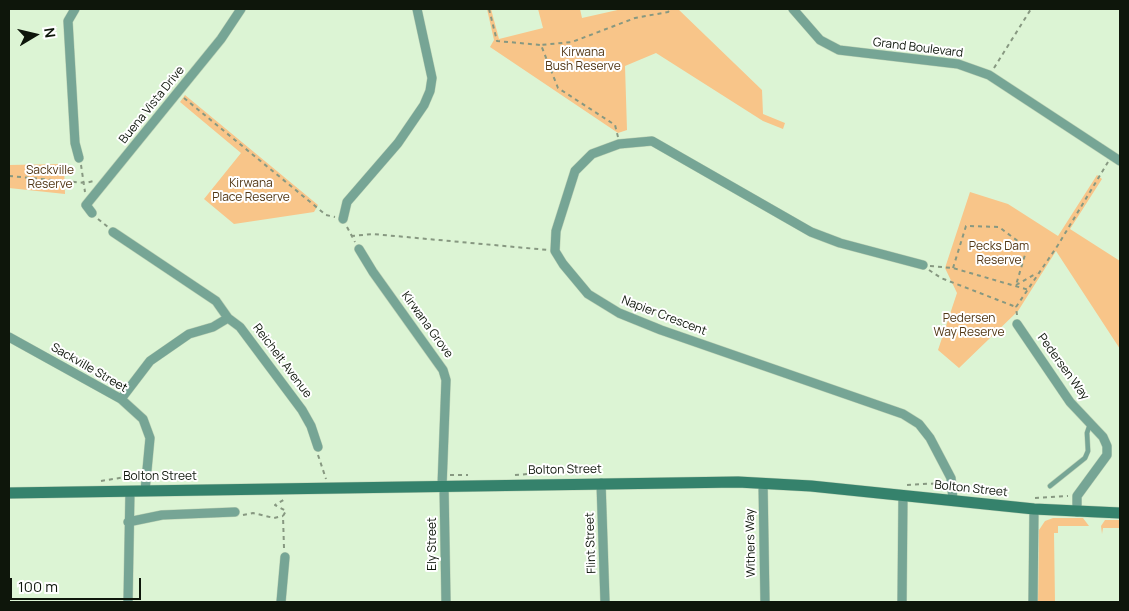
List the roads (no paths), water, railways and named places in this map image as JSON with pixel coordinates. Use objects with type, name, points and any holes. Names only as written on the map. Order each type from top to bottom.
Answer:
[{"type":"main road","name":"Bolton Street","points":[[9,492],[601,483],[763,483],[1034,509],[1120,513]]},
{"type":"street","points":[[75,9],[68,21],[75,143],[79,158]]},
{"type":"street","name":"Buena Vista Drive","points":[[92,214],[86,205],[221,39],[241,9]]},
{"type":"street","points":[[343,219],[347,202],[398,143],[424,104],[430,91],[432,78],[417,9]]},
{"type":"street","name":"Grand Boulevard","points":[[793,9],[820,40],[839,50],[958,64],[989,75],[1120,160]]},
{"type":"street","name":"Napier Crescent","points":[[923,266],[840,244],[811,232],[652,141],[619,144],[592,154],[576,171],[556,231],[555,251],[588,294],[619,313],[661,330],[903,414],[919,424],[930,438],[951,478],[953,500]]},
{"type":"street","name":"Reichelt Avenue","points":[[113,232],[216,301],[228,318],[240,327],[302,410],[311,426],[318,447]]},
{"type":"street","name":"Kirwana Grove","points":[[359,248],[373,272],[444,370],[446,380],[443,486]]},
{"type":"street","points":[[121,399],[150,362],[189,334],[213,327],[228,318]]},
{"type":"street","name":"Pedersen Way","points":[[1017,324],[1070,402],[1103,437],[1107,446],[1107,455],[1078,496],[1077,512]]},
{"type":"street","name":"Sackville Street","points":[[9,337],[121,399],[143,418],[150,438],[146,490]]},
{"type":"street","name":"Flint Street","points":[[601,483],[605,602]]},
{"type":"street","name":"Withers Way","points":[[763,483],[765,602]]},
{"type":"street","name":"Ely Street","points":[[443,486],[446,602]]},
{"type":"street","points":[[128,602],[130,491]]},
{"type":"street","points":[[902,602],[903,495]]},
{"type":"street","points":[[1033,602],[1034,509]]},
{"type":"street","points":[[128,522],[162,515],[235,512]]},
{"type":"street","points":[[281,602],[284,558]]},
{"type":"lane","points":[[1050,486],[1085,458],[1088,451],[1087,433],[1090,422]]},
{"type":"park label","name":"Kirwana Bush Reserve","points":[[583,60]]},
{"type":"park label","name":"Sackville Reserve","points":[[50,178]]},
{"type":"park label","name":"Kirwana Place Reserve","points":[[251,191]]},
{"type":"park label","name":"Pecks Dam Reserve","points":[[999,254]]},
{"type":"park label","name":"Pedersen Way Reserve","points":[[969,326]]}]
